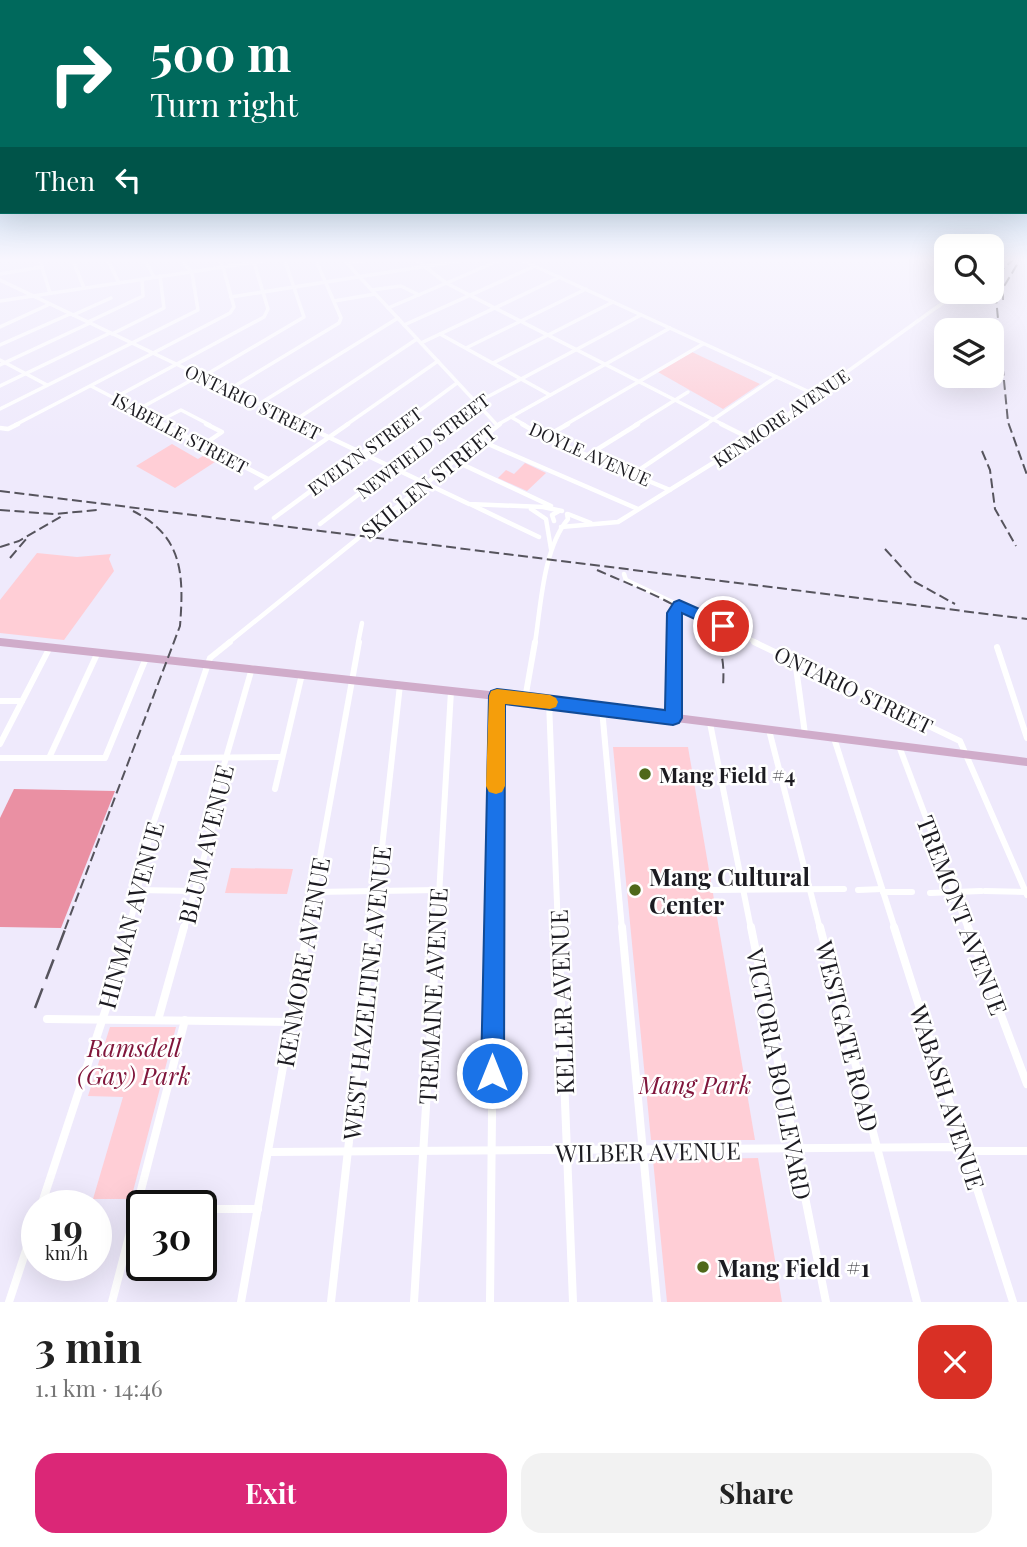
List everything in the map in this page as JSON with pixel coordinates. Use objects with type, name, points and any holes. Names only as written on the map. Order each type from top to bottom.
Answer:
[{"type":"main road","points":[[0,642],[526,699],[1027,762]]},
{"type":"street","points":[[0,327],[18,319]]},
{"type":"street","points":[[0,345],[61,319]]},
{"type":"street","name":"ONTARIO STREET","points":[[81,319],[539,537]]},
{"type":"street","points":[[0,365],[98,319]]},
{"type":"street","points":[[0,386],[141,319]]},
{"type":"street","points":[[0,409],[180,319]]},
{"type":"street","points":[[0,428],[8,429],[219,319]]},
{"type":"street","points":[[114,398],[261,319]]},
{"type":"street","points":[[137,410],[302,319]]},
{"type":"street","points":[[228,390],[338,324],[341,319]]},
{"type":"street","points":[[259,404],[397,319]]},
{"type":"street","points":[[399,319],[496,425]]},
{"type":"street","points":[[404,325],[418,319]]},
{"type":"street","points":[[293,421],[419,341],[472,319]]},
{"type":"street","points":[[517,319],[753,440]]},
{"type":"street","points":[[466,348],[526,319]]},
{"type":"street","points":[[493,363],[579,319]]},
{"type":"street","name":"NEWFIELD STREET","points":[[320,524],[476,403],[634,319]]},
{"type":"street","points":[[649,319],[816,395]]},
{"type":"street","name":"KENMORE AVENUE","points":[[557,522],[618,522],[753,440],[921,319]]},
{"type":"street","name":"SKILLEN STREET","points":[[207,663],[222,647],[496,425],[670,328]]},
{"type":"street","points":[[440,334],[550,395]]},
{"type":"street","points":[[545,437],[703,344]]},
{"type":"street","points":[[0,360],[47,385]]},
{"type":"street","points":[[256,488],[438,362]]},
{"type":"street","points":[[633,474],[776,377]]},
{"type":"street","name":"EVELYN STREET","points":[[274,518],[457,383]]},
{"type":"street","name":"ISABELLE STREET","points":[[91,386],[268,479]]},
{"type":"street","points":[[588,455],[688,392]]},
{"type":"street","points":[[159,421],[179,410],[222,433],[203,445]]},
{"type":"street","name":"DOYLE AVENUE","points":[[511,417],[545,437],[671,490]]},
{"type":"street","points":[[478,440],[638,509]]},
{"type":"street","points":[[453,460],[553,508]]},
{"type":"street","name":"ONTARIO STREET","points":[[469,504],[553,508],[565,513]]},
{"type":"street","name":"ONTARIO STREET","points":[[511,505],[535,510],[557,522]]},
{"type":"street","points":[[557,522],[568,519],[565,513]]},
{"type":"street","points":[[526,699],[557,522],[565,513]]},
{"type":"street","points":[[565,513],[594,524]]},
{"type":"street","points":[[551,551],[557,522]]},
{"type":"street","name":"ONTARIO STREET","points":[[624,574],[626,580],[953,736],[960,741],[965,754]]},
{"type":"street","points":[[673,718],[675,613],[679,606]]},
{"type":"street","name":"KENMORE AVENUE","points":[[241,1302],[362,623]]},
{"type":"street","points":[[0,744],[50,647]]},
{"type":"street","points":[[997,647],[1027,738]]},
{"type":"street","points":[[49,758],[98,652]]},
{"type":"street","points":[[0,758],[106,758],[146,657]]},
{"type":"street","points":[[795,660],[805,734]]},
{"type":"street","name":"HINMAN AVENUE","points":[[46,1190],[128,937],[147,842],[207,663]]},
{"type":"street","name":"BLUM AVENUE","points":[[158,1020],[218,807],[217,789],[252,668]]},
{"type":"street","points":[[275,789],[302,674]]},
{"type":"street","name":"WEST HAZELTINE AVENUE","points":[[331,1302],[400,685]]},
{"type":"street","name":"TREMAINE AVENUE","points":[[414,1302],[451,691]]},
{"type":"street","points":[[490,1302],[497,696]]},
{"type":"street","points":[[0,701],[22,701]]},
{"type":"street","name":"KELLER AVENUE","points":[[549,702],[573,1302]]},
{"type":"street","points":[[602,709],[657,1302]]},
{"type":"street","name":"VICTORIA BOULEVARD","points":[[710,723],[826,1302]]},
{"type":"street","name":"WESTGATE ROAD","points":[[769,730],[917,1302]]},
{"type":"street","name":"WABASH AVENUE","points":[[834,738],[1013,1302]]},
{"type":"street","name":"TREMONT AVENUE","points":[[900,746],[1027,1084]]},
{"type":"street","points":[[930,892],[1027,893],[965,754]]},
{"type":"street","points":[[175,758],[282,757]]},
{"type":"street","points":[[712,890],[844,889]]},
{"type":"street","points":[[136,890],[195,891]]},
{"type":"street","points":[[314,892],[439,890]]},
{"type":"street","points":[[858,890],[912,892]]},
{"type":"street","points":[[47,1019],[291,1022]]},
{"type":"street","points":[[112,1302],[186,1020]]},
{"type":"street","name":"WILBER AVENUE","points":[[268,1152],[877,1148],[1027,1151]]},
{"type":"street","points":[[217,1209],[258,1209]]},
{"type":"street","points":[[9,1302],[21,1266]]},
{"type":"green space","points":[[692,352],[760,384],[723,409],[658,372]]},
{"type":"green space","points":[[172,444],[198,459],[209,452],[221,458],[175,488],[136,466]]},
{"type":"green space","points":[[525,463],[546,473],[527,491],[498,478],[506,470],[514,474]]},
{"type":"green space","points":[[37,553],[77,557],[111,554],[109,559],[114,571],[64,640],[0,633],[0,600]]},
{"type":"green space","name":"Mang Park","points":[[613,747],[688,747],[755,1140],[651,1140]]},
{"type":"green space","points":[[231,868],[293,869],[287,894],[225,893]]},
{"type":"green space","name":"Ramsdell (Gay) Park","points":[[110,1027],[176,1027],[133,1190],[126,1190],[126,1199],[112,1199],[112,1190],[96,1190],[123,1097],[88,1096]]},
{"type":"green space","points":[[758,1158],[782,1302],[667,1302],[653,1160]]},
{"type":"shaded area","points":[[14,789],[115,791],[61,928],[0,927],[0,818]]},
{"type":"railway","points":[[998,319],[1008,422],[1027,475]]},
{"type":"railway","points":[[982,451],[990,470],[995,509],[1016,546]]},
{"type":"railway","points":[[0,491],[1027,619]]},
{"type":"railway","points":[[0,510],[54,514],[98,510]]},
{"type":"railway","points":[[65,929],[180,626],[181,590],[177,559],[162,532],[133,511]]},
{"type":"railway","points":[[0,547],[19,541],[62,516]]},
{"type":"railway","points":[[10,558],[27,538]]},
{"type":"railway","points":[[885,549],[915,582],[955,604]]},
{"type":"railway","points":[[597,570],[678,608],[706,628],[715,639],[722,656],[723,687]]},
{"type":"railway","points":[[35,1008],[66,927]]},
{"type":"slow traffic","points":[[496,786],[497,696],[550,702]]},
{"type":"place","name":"Mang Field #4","points":[[645,774]]},
{"type":"place","name":"Mang Cultural Center","points":[[635,890]]},
{"type":"place","name":"Mang Field #1","points":[[703,1267]]},
{"type":"route","points":[[492,1073],[497,696],[673,718],[677,608],[679,606],[723,626]]}]
